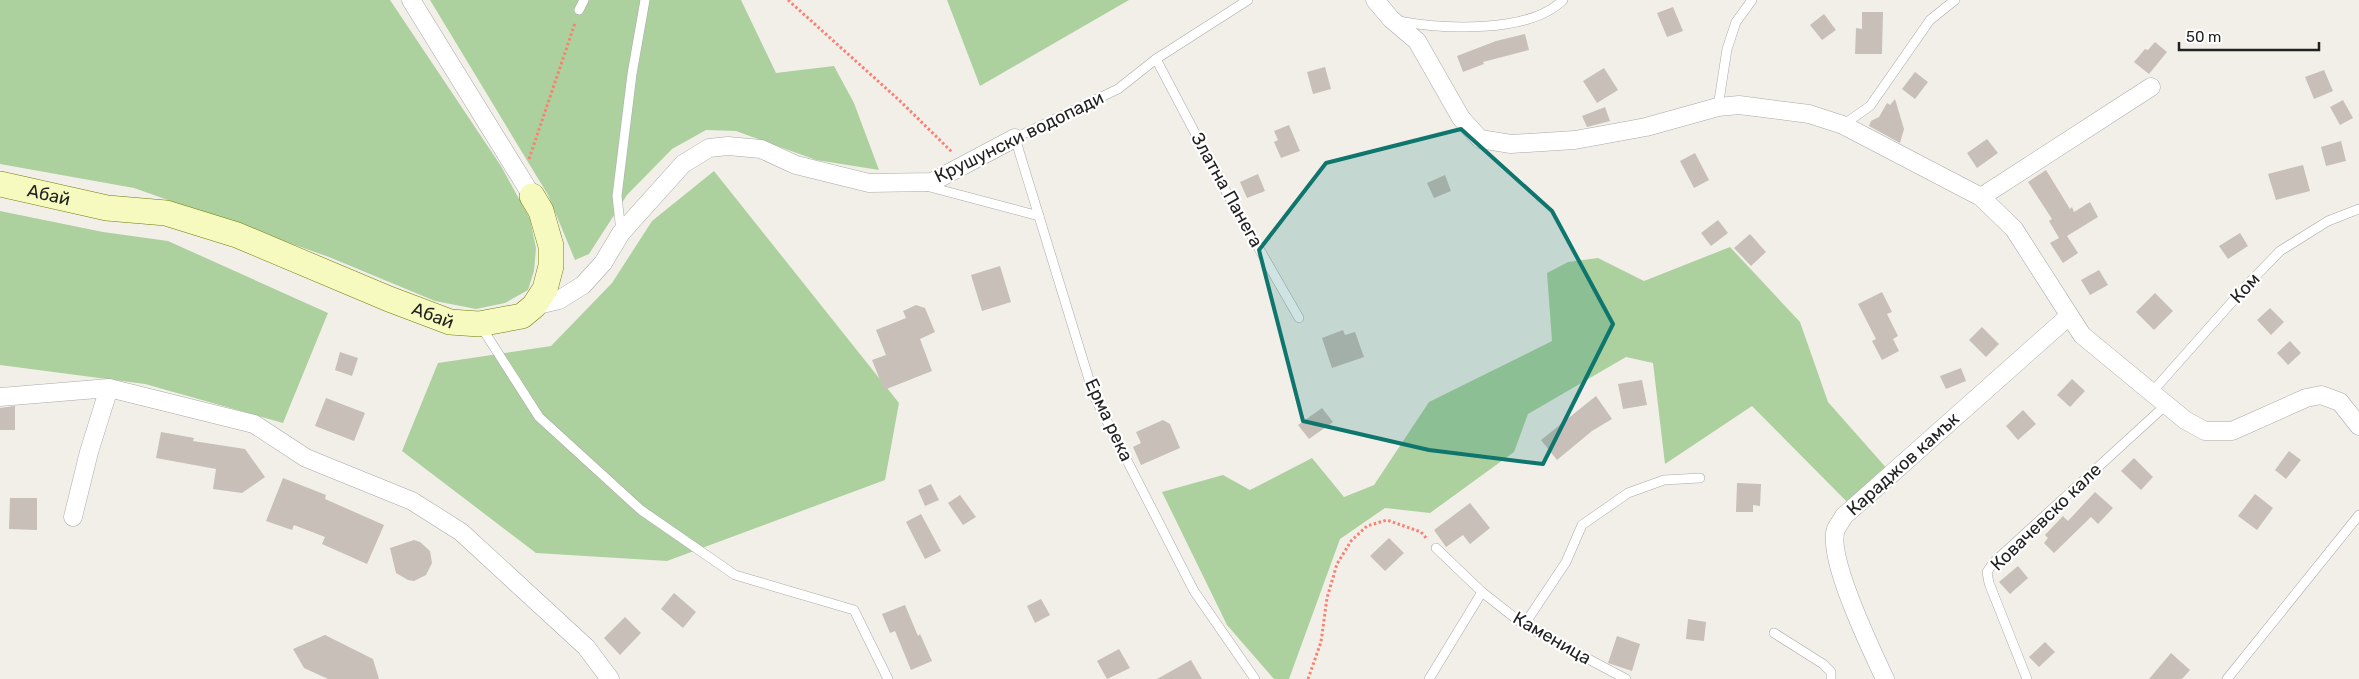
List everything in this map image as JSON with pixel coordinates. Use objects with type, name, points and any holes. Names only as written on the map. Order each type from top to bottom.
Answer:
[{"type":"street","points":[[411,0],[542,211],[551,246],[551,266],[545,289],[534,306]]},
{"type":"street","points":[[1375,0],[1391,19],[1417,41],[1461,118],[1480,139],[1511,144],[1575,140],[1646,127],[1718,107],[1739,105],[1809,114],[1844,125],[1981,198],[2014,229],[2082,335],[2185,420],[2205,431],[2232,431],[2306,398],[2321,395],[2340,402],[2359,426]]},
{"type":"street","points":[[1981,198],[2152,87]]},
{"type":"street","name":"Крушунски водопади","points":[[534,306],[559,300],[583,285],[603,263],[621,233],[683,164],[709,148],[728,146],[761,149],[796,166],[869,183],[932,182],[1015,138]]},
{"type":"street","name":"Абай","points":[[0,184],[107,208],[166,213],[237,235],[389,300],[450,322],[479,324],[522,316],[534,306]]},
{"type":"street","name":"Караджов камък","points":[[1885,679],[1852,607],[1835,547],[1836,530],[1844,516],[2069,316]]},
{"type":"street","points":[[0,397],[109,388],[254,424],[306,458],[412,501],[461,532],[586,647],[610,679]]},
{"type":"street","points":[[73,516],[89,452],[109,388]]},
{"type":"lane","points":[[575,0],[579,10]]},
{"type":"lane","points":[[579,10],[584,0]]},
{"type":"lane","points":[[621,233],[617,196],[632,74],[645,0]]},
{"type":"lane","name":"Крушунски водопади","points":[[1015,138],[1118,89],[1156,59],[1248,0]]},
{"type":"lane","points":[[1391,19],[1429,26],[1513,25],[1555,8],[1563,0]]},
{"type":"lane","points":[[1718,107],[1727,48],[1736,22],[1752,0]]},
{"type":"lane","points":[[1844,125],[1870,106],[1930,20],[1955,0]]},
{"type":"lane","name":"Златна Панега","points":[[1156,59],[1223,186],[1299,318]]},
{"type":"lane","name":"Ерма река","points":[[1015,138],[1094,396],[1194,590],[1255,679]]},
{"type":"lane","points":[[911,182],[1039,216]]},
{"type":"lane","name":"Ком","points":[[2152,392],[2247,284],[2280,251],[2328,221],[2359,209]]},
{"type":"lane","points":[[479,324],[539,417],[642,510],[735,575],[854,610],[888,679]]},
{"type":"lane","name":"Ковачевско кале","points":[[2027,679],[1989,583],[1987,572],[1992,563],[2167,404]]},
{"type":"lane","points":[[1524,625],[1566,562],[1582,525],[1628,493],[1664,480],[1700,478]]},
{"type":"lane","points":[[2227,679],[2359,515]]},
{"type":"lane","name":"Каменица","points":[[1436,548],[1482,592],[1524,625],[1626,679]]},
{"type":"lane","points":[[1428,679],[1482,592]]},
{"type":"lane","points":[[1774,633],[1824,664],[1831,672],[1831,679]]},
{"type":"path","points":[[788,0],[966,164]]},
{"type":"path","points":[[527,189],[579,10]]},
{"type":"path","points":[[1308,679],[1321,642],[1327,598],[1336,564],[1351,541],[1367,526],[1387,520],[1421,532],[1436,548]]},
{"type":"highlighted area","points":[[1461,129],[1552,211],[1613,324],[1543,464],[1429,450],[1303,421],[1259,250],[1326,163]]},
{"type":"green space","points":[[0,0],[390,0],[501,166],[530,219],[536,248],[534,271],[528,290],[505,303],[476,309],[435,301],[329,257],[134,188],[0,164]]},
{"type":"green space","points":[[430,0],[741,0],[776,73],[834,66],[854,103],[879,170],[816,160],[736,131],[706,130],[672,149],[627,195],[589,254],[575,260],[548,195]]},
{"type":"green space","points":[[947,0],[1129,0],[980,86]]},
{"type":"green space","points":[[714,171],[899,403],[885,480],[667,561],[536,553],[402,451],[438,363],[551,346],[612,283],[652,221]]},
{"type":"green space","points":[[0,211],[103,232],[168,241],[328,313],[283,423],[145,384],[0,365]]},
{"type":"green space","points":[[1730,247],[1800,322],[1828,402],[1897,480],[1855,510],[1752,406],[1665,464],[1653,363],[1626,357],[1528,414],[1514,452],[1430,513],[1385,508],[1340,539],[1289,679],[1274,679],[1227,625],[1162,492],[1223,475],[1250,490],[1312,458],[1344,497],[1374,485],[1429,402],[1552,341],[1547,273],[1568,262],[1598,258],[1644,281]]},
{"type":"building","points":[[1673,7],[1683,31],[1667,37],[1657,13]]},
{"type":"building","points":[[1862,12],[1883,12],[1882,54],[1855,54],[1856,28],[1862,29]]},
{"type":"building","points":[[1824,14],[1836,30],[1822,40],[1810,25]]},
{"type":"building","points":[[1525,34],[1529,50],[1483,62],[1484,64],[1463,72],[1457,56],[1496,41]]},
{"type":"building","points":[[2155,42],[2167,52],[2149,74],[2134,62],[2145,49],[2148,50]]},
{"type":"building","points":[[1325,67],[1331,89],[1313,94],[1307,72]]},
{"type":"building","points":[[1604,68],[1618,90],[1597,103],[1583,81]]},
{"type":"building","points":[[2324,70],[2333,91],[2314,99],[2305,77]]},
{"type":"building","points":[[1915,72],[1928,82],[1915,99],[1902,89]]},
{"type":"building","points":[[1895,99],[1904,129],[1900,143],[1869,126],[1871,121],[1879,117],[1887,103],[1890,105]]},
{"type":"building","points":[[2343,100],[2353,118],[2340,125],[2330,107]]},
{"type":"building","points":[[1605,107],[1610,121],[1587,127],[1582,116]]},
{"type":"building","points":[[1289,125],[1300,151],[1281,158],[1274,142],[1278,140],[1274,131]]},
{"type":"building","points":[[1987,139],[1998,153],[1977,168],[1967,153]]},
{"type":"building","points":[[2341,141],[2346,161],[2326,166],[2321,147]]},
{"type":"building","points":[[1695,153],[1709,180],[1694,188],[1680,161]]},
{"type":"building","points":[[2303,165],[2310,191],[2276,200],[2268,174]]},
{"type":"building","points":[[2046,170],[2070,209],[2072,207],[2074,212],[2090,202],[2098,217],[2067,236],[2078,253],[2063,263],[2050,243],[2059,238],[2049,221],[2052,219],[2028,182]]},
{"type":"building","points":[[1258,174],[1265,191],[1247,198],[1240,182]]},
{"type":"building","points":[[1445,175],[1451,191],[1434,198],[1427,183]]},
{"type":"building","points":[[1718,220],[1728,233],[1711,246],[1701,233]]},
{"type":"building","points":[[2240,233],[2248,246],[2228,259],[2219,246]]},
{"type":"building","points":[[1750,234],[1766,252],[1751,266],[1734,248]]},
{"type":"building","points":[[1000,266],[1011,302],[982,311],[971,275]]},
{"type":"building","points":[[2099,270],[2108,285],[2090,295],[2081,280]]},
{"type":"building","points":[[1882,292],[1892,312],[1887,314],[1898,336],[1893,339],[1899,351],[1882,360],[1872,341],[1876,339],[1858,304]]},
{"type":"building","points":[[2155,293],[2173,311],[2154,330],[2136,312]]},
{"type":"building","points":[[916,305],[925,308],[935,332],[920,339],[932,371],[884,390],[872,360],[886,355],[876,330],[906,318],[903,311]]},
{"type":"building","points":[[2270,308],[2284,322],[2271,335],[2257,320]]},
{"type":"building","points":[[1982,327],[1999,344],[1986,357],[1969,340]]},
{"type":"building","points":[[1343,330],[1345,335],[1355,332],[1364,357],[1332,368],[1322,338]]},
{"type":"building","points":[[2290,341],[2301,353],[2288,365],[2277,353]]},
{"type":"building","points":[[340,352],[358,358],[352,376],[335,370]]},
{"type":"building","points":[[1961,368],[1966,381],[1946,389],[1940,376]]},
{"type":"building","points":[[2072,379],[2085,391],[2070,407],[2057,395]]},
{"type":"building","points":[[1642,380],[1647,405],[1623,409],[1618,384]]},
{"type":"building","points":[[1596,396],[1612,419],[1592,431],[1557,460],[1541,440]]},
{"type":"building","points":[[326,398],[365,413],[354,441],[315,426]]},
{"type":"building","points":[[15,406],[15,430],[0,430],[0,408]]},
{"type":"building","points":[[1322,408],[1333,422],[1309,439],[1298,425]]},
{"type":"building","points":[[2023,410],[2036,424],[2018,440],[2006,426]]},
{"type":"building","points":[[1163,420],[1170,424],[1180,448],[1141,465],[1133,447],[1141,443],[1136,432]]},
{"type":"building","points":[[161,432],[194,438],[193,441],[245,449],[265,477],[242,493],[213,489],[216,469],[156,458]]},
{"type":"building","points":[[2289,451],[2301,460],[2286,479],[2275,470]]},
{"type":"building","points":[[2134,458],[2153,477],[2141,490],[2121,471]]},
{"type":"building","points":[[283,478],[326,495],[325,499],[384,525],[367,564],[322,544],[325,537],[294,525],[292,530],[266,521]]},
{"type":"building","points":[[1737,483],[1761,484],[1760,506],[1753,505],[1753,512],[1736,512]]},
{"type":"building","points":[[931,484],[939,500],[925,506],[918,490]]},
{"type":"building","points":[[2095,492],[2113,508],[2098,524],[2091,517],[2054,553],[2044,543],[2048,538],[2045,535],[2063,516],[2068,521]]},
{"type":"building","points":[[2255,494],[2273,508],[2257,530],[2238,516]]},
{"type":"building","points":[[960,495],[976,517],[963,525],[948,503]]},
{"type":"building","points":[[10,498],[37,498],[37,530],[9,529]]},
{"type":"building","points":[[1470,503],[1490,528],[1470,544],[1463,535],[1446,547],[1434,530]]},
{"type":"building","points":[[921,514],[941,551],[925,559],[906,522]]},
{"type":"building","points":[[1389,538],[1404,553],[1385,571],[1370,556]]},
{"type":"building","points":[[414,540],[420,542],[430,551],[432,563],[426,575],[414,581],[408,580],[396,573],[390,548]]},
{"type":"building","points":[[2018,566],[2028,578],[2010,594],[1999,582]]},
{"type":"building","points":[[674,593],[696,612],[683,628],[661,609]]},
{"type":"building","points":[[1041,599],[1050,615],[1035,623],[1027,606]]},
{"type":"building","points":[[905,605],[918,636],[920,634],[932,661],[911,670],[895,631],[890,633],[882,614]]},
{"type":"building","points":[[625,617],[641,633],[620,655],[604,638]]},
{"type":"building","points":[[1688,619],[1706,622],[1704,641],[1686,639]]},
{"type":"building","points":[[325,635],[373,659],[379,679],[328,679],[304,668],[293,649]]},
{"type":"building","points":[[1617,636],[1640,644],[1632,671],[1608,663]]},
{"type":"building","points":[[2045,642],[2055,652],[2039,667],[2029,657]]},
{"type":"building","points":[[1119,649],[1130,668],[1107,679],[1097,661]]},
{"type":"building","points":[[2171,653],[2190,670],[2182,679],[2149,679]]},
{"type":"building","points":[[1191,660],[1202,679],[1157,679]]}]
